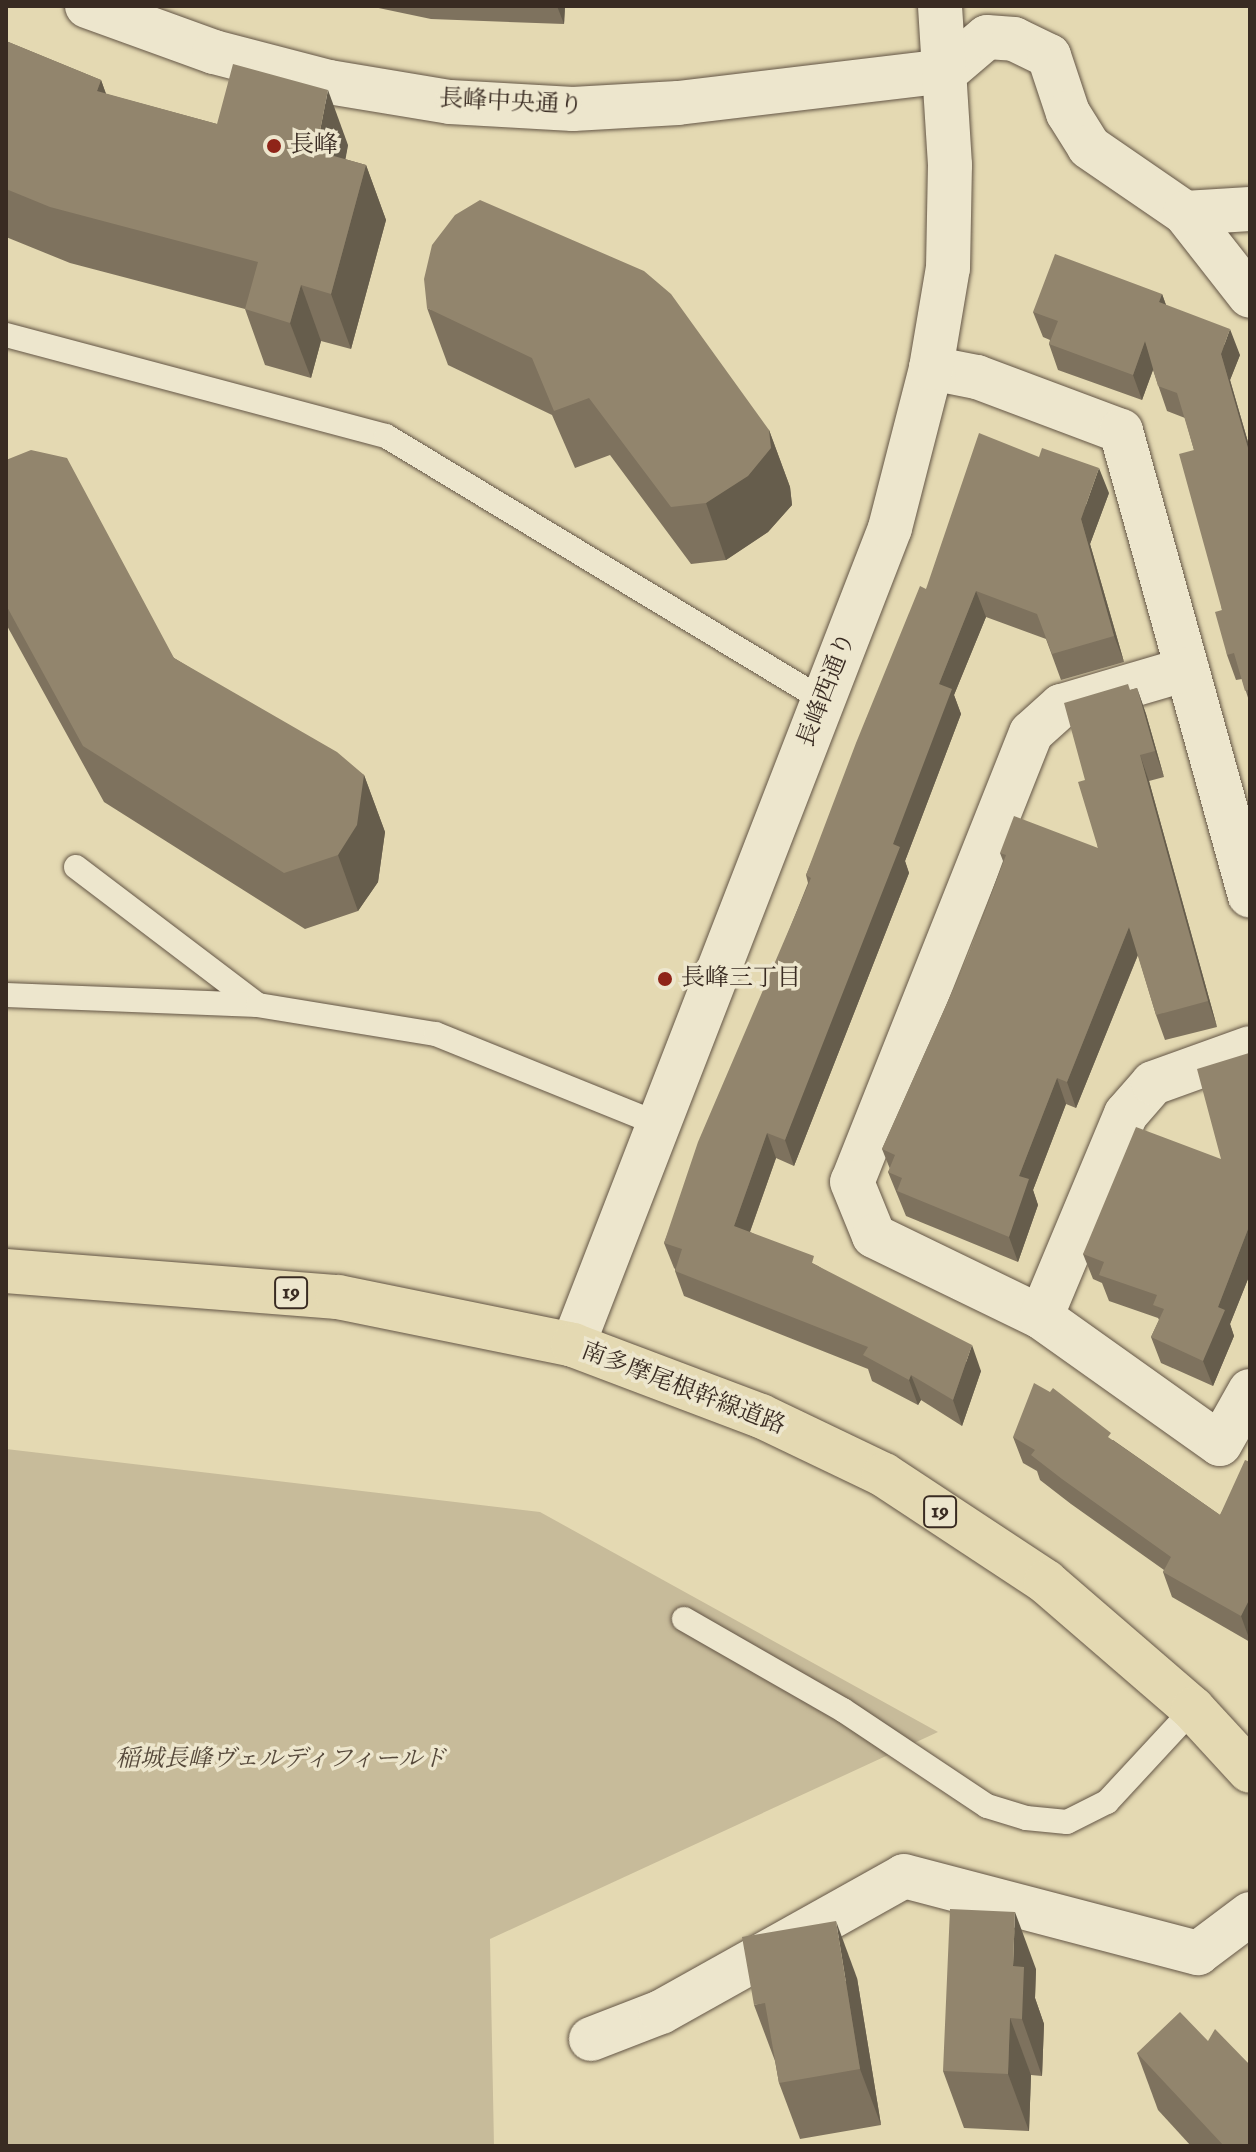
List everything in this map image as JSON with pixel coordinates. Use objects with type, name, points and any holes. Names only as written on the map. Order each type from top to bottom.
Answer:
[{"type":"main road","name":"南多摩尾根幹線道路","points":[[6,1271],[338,1297],[573,1345],[761,1416],[884,1475],[1046,1582],[1244,1751]]},
{"type":"street","name":"長峰中央通り","points":[[87,6],[214,52],[329,82],[450,102],[573,109],[678,103],[947,71]]},
{"type":"street","name":"長峰西通り","points":[[573,1345],[656,1123],[890,528],[931,368],[948,268],[947,71],[940,6]]},
{"type":"street","points":[[947,71],[987,37],[1014,39],[1049,56],[1068,113],[1089,147],[1185,213],[1250,296]]},
{"type":"street","points":[[1185,213],[1250,209]]},
{"type":"street","points":[[931,368],[977,377],[1121,431],[1250,895]]},
{"type":"street","points":[[1187,669],[1061,706],[1031,733],[852,1182],[874,1236],[1041,1317],[1220,1444],[1250,1391]]},
{"type":"street","points":[[1041,1317],[1126,1114],[1153,1083],[1250,1048]]},
{"type":"street","points":[[591,2039],[661,2012],[904,1876],[1198,1953],[1250,1914]]},
{"type":"lane","points":[[6,335],[386,436],[823,700]]},
{"type":"lane","points":[[76,867],[258,1005]]},
{"type":"lane","points":[[6,995],[258,1005],[436,1034],[656,1123]]},
{"type":"lane","points":[[684,1619],[843,1710],[987,1806],[1026,1818],[1067,1822],[1107,1802],[1193,1709]]},
{"type":"green space","name":"稲城長峰ヴェルディフィールド","points":[[6,1449],[540,1512],[938,1732],[490,1939],[494,2146],[6,2146]]},
{"type":"building","points":[[6,41],[101,80],[97,91],[217,124],[233,64],[328,90],[316,151],[366,165],[331,294],[301,285],[290,323],[245,309],[258,262],[50,207],[6,189]]},
{"type":"building","points":[[480,200],[644,271],[671,294],[769,430],[771,448],[748,476],[706,503],[671,507],[589,398],[554,411],[532,358],[427,308],[424,279],[432,245],[455,215]]},
{"type":"building","points":[[1055,254],[1162,294],[1159,302],[1230,329],[1221,354],[1250,455],[1250,689],[1245,691],[1234,653],[1227,655],[1215,612],[1222,610],[1179,454],[1194,450],[1177,393],[1158,386],[1145,341],[1133,375],[1049,344],[1058,321],[1033,312]]},
{"type":"building","points":[[979,433],[1039,457],[1042,448],[1099,468],[1081,519],[1114,636],[1052,654],[1037,614],[976,591],[939,684],[952,689],[893,844],[900,847],[785,1140],[767,1133],[734,1226],[814,1256],[812,1263],[972,1345],[953,1400],[911,1375],[909,1380],[863,1355],[868,1347],[675,1271],[682,1249],[664,1243],[698,1142],[811,878],[806,875],[856,743],[920,586],[926,589]]},
{"type":"building","points":[[31,450],[67,458],[174,658],[337,752],[364,775],[357,825],[338,855],[284,873],[83,746],[6,605],[6,460]]},
{"type":"building","points":[[1128,684],[1130,690],[1137,688],[1155,751],[1140,755],[1208,1001],[1156,1015],[1129,927],[1067,1082],[1057,1078],[1019,1176],[1029,1179],[1009,1237],[897,1191],[902,1178],[888,1172],[895,1155],[882,1149],[969,954],[1006,855],[1000,853],[1014,816],[1098,848],[1078,782],[1085,780],[1064,703]]},
{"type":"building","points":[[1249,1053],[1250,1224],[1218,1307],[1225,1310],[1203,1361],[1151,1337],[1164,1309],[1153,1305],[1157,1295],[1099,1275],[1104,1262],[1083,1254],[1136,1127],[1221,1159],[1197,1069]]},
{"type":"building","points":[[1034,1383],[1050,1392],[1053,1388],[1111,1433],[1108,1437],[1220,1515],[1245,1460],[1250,1462],[1250,1598],[1241,1616],[1163,1572],[1171,1557],[1062,1479],[1031,1455],[1035,1450],[1013,1437]]},
{"type":"building","points":[[950,1909],[1015,1912],[1013,1966],[1024,1967],[1022,2019],[1010,2018],[1008,2074],[943,2071]]},
{"type":"building","points":[[836,1921],[860,2069],[779,2083],[765,2003],[754,2005],[742,1937]]},
{"type":"building","points":[[1180,2012],[1208,2041],[1215,2029],[1250,2065],[1250,2146],[1224,2146],[1137,2053]]},
{"type":"place","name":"長峰","points":[[274,146]]},
{"type":"place","name":"長峰三丁目","points":[[665,979]]}]
